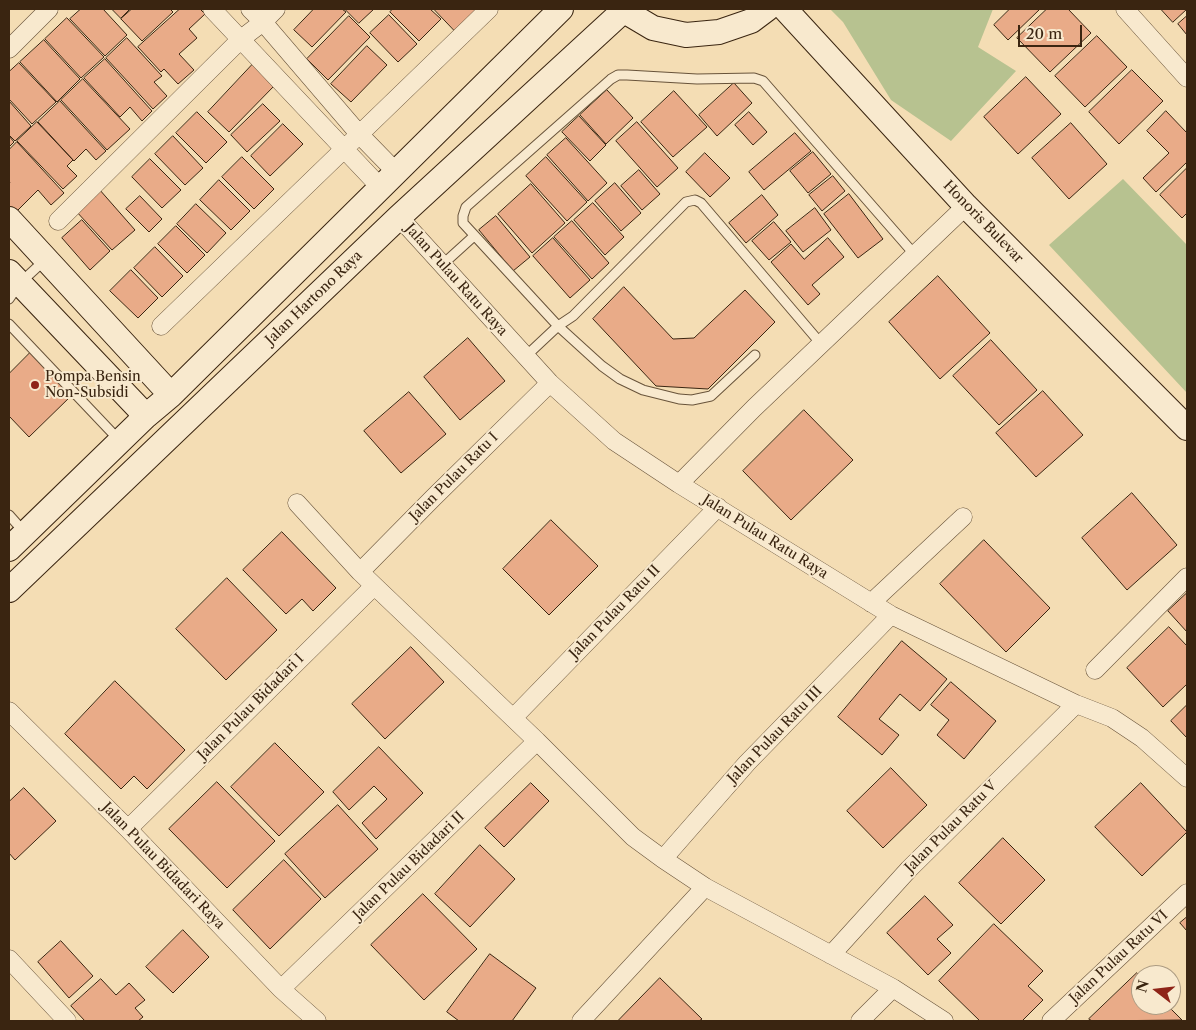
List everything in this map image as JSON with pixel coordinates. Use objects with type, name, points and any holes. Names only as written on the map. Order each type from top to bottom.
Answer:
[{"type":"street","points":[[9,49],[50,9]]},
{"type":"street","points":[[212,9],[344,149],[389,180]]},
{"type":"street","points":[[250,9],[359,134],[389,180]]},
{"type":"street","points":[[58,221],[241,39],[276,9]]},
{"type":"street","points":[[161,326],[489,9]]},
{"type":"street","points":[[17,541],[120,440],[172,395],[561,9]]},
{"type":"street","points":[[622,10],[653,28],[686,35],[719,32],[751,21],[767,9]]},
{"type":"street","name":"Honoris Bulevar","points":[[785,9],[966,206],[1187,428]]},
{"type":"street","points":[[1125,9],[1187,78]]},
{"type":"street","name":"Jalan Hartono Raya","points":[[9,590],[399,218],[622,10]]},
{"type":"street","points":[[680,484],[754,408],[966,206]]},
{"type":"street","name":"Jalan Pulau Ratu Raya","points":[[399,218],[550,383],[614,441],[871,603],[1076,704],[1112,718],[1142,738],[1187,778]]},
{"type":"street","points":[[9,219],[172,395]]},
{"type":"street","points":[[12,285],[146,416]]},
{"type":"street","name":"Jalan Pulau Ratu I","points":[[360,572],[550,383]]},
{"type":"street","points":[[297,503],[374,586],[537,741],[632,837],[705,887],[893,988],[944,1021]]},
{"type":"street","name":"Jalan Pulau Ratu II","points":[[513,718],[718,507]]},
{"type":"street","points":[[871,603],[963,517]]},
{"type":"street","points":[[1096,670],[1187,577]]},
{"type":"street","name":"Jalan Pulau Bidadari I","points":[[128,829],[374,586]]},
{"type":"street","name":"Jalan Pulau Ratu III","points":[[662,859],[746,763],[891,614]]},
{"type":"street","name":"Jalan Pulau Ratu V","points":[[831,955],[909,869],[1076,704]]},
{"type":"street","name":"Jalan Pulau Bidadari Raya","points":[[9,711],[128,829],[281,989],[317,1021]]},
{"type":"street","name":"Jalan Pulau Bidadari II","points":[[281,989],[537,741]]},
{"type":"street","points":[[581,1021],[705,887]]},
{"type":"street","name":"Jalan Pulau Ratu VI","points":[[1051,1021],[1187,893]]},
{"type":"street","points":[[9,959],[67,1021]]},
{"type":"street","points":[[860,1021],[893,988]]},
{"type":"lane","points":[[755,356],[711,396],[692,400],[679,399],[643,390],[620,379],[602,366],[558,326],[474,236],[463,223],[466,206],[611,79],[618,75],[697,79],[754,78],[763,81],[915,255]]},
{"type":"lane","points":[[526,356],[558,326],[573,316],[686,202],[695,200],[702,203],[822,345]]},
{"type":"lane","points":[[442,265],[474,236]]},
{"type":"lane","points":[[12,285],[46,259]]},
{"type":"lane","points":[[9,324],[120,440]]},
{"type":"lane","points":[[9,515],[17,541]]},
{"type":"green space","points":[[830,9],[993,9],[978,47],[1016,71],[951,141],[891,100],[843,22]]},
{"type":"green space","points":[[1123,179],[1187,245],[1187,393],[1049,245]]},
{"type":"building","points":[[81,9],[103,9],[127,35],[105,56],[70,19]]},
{"type":"building","points":[[112,9],[130,9],[121,18]]},
{"type":"building","points":[[132,9],[170,9],[173,12],[142,41],[121,19]]},
{"type":"building","points":[[180,9],[200,9],[205,14],[189,29],[197,38],[179,54],[194,70],[178,84],[164,69],[161,72],[138,47]]},
{"type":"building","points":[[314,9],[342,9],[346,12],[312,47],[294,30]]},
{"type":"building","points":[[345,9],[374,9],[359,23]]},
{"type":"building","points":[[393,9],[430,9],[441,19],[419,41],[390,12]]},
{"type":"building","points":[[434,9],[475,9],[478,12],[457,33]]},
{"type":"building","points":[[1010,9],[1040,9],[1008,40],[994,25]]},
{"type":"building","points":[[1047,9],[1068,9],[1091,33],[1050,72],[1017,38]]},
{"type":"building","points":[[1161,9],[1187,9],[1173,22]]},
{"type":"building","points":[[389,15],[417,44],[398,62],[370,33]]},
{"type":"building","points":[[349,16],[370,37],[328,80],[307,59]]},
{"type":"building","points":[[1187,16],[1187,35],[1178,24]]},
{"type":"building","points":[[67,18],[104,57],[81,78],[45,39]]},
{"type":"building","points":[[1097,36],[1127,67],[1085,107],[1055,76]]},
{"type":"building","points":[[127,38],[162,76],[154,82],[167,96],[153,109],[106,58]]},
{"type":"building","points":[[44,40],[80,79],[57,102],[20,62]]},
{"type":"building","points":[[367,46],[387,65],[351,102],[331,84]]},
{"type":"building","points":[[105,59],[152,111],[142,121],[130,107],[120,117],[84,78]]},
{"type":"building","points":[[19,63],[56,102],[32,124],[9,99],[9,72]]},
{"type":"building","points":[[253,64],[275,85],[229,132],[208,112]]},
{"type":"building","points":[[1132,70],[1163,101],[1119,144],[1089,112]]},
{"type":"building","points":[[1026,77],[1061,114],[1018,154],[984,117]]},
{"type":"building","points":[[83,79],[130,129],[107,150],[61,100]]},
{"type":"building","points":[[734,83],[752,103],[717,136],[699,115]]},
{"type":"building","points":[[607,90],[633,118],[606,144],[580,115]]},
{"type":"building","points":[[674,91],[707,127],[673,157],[641,122]]},
{"type":"building","points":[[9,101],[31,126],[15,141],[9,135]]},
{"type":"building","points":[[60,101],[106,151],[96,160],[86,149],[74,161],[38,122]]},
{"type":"building","points":[[263,104],[280,121],[247,152],[231,135]]},
{"type":"building","points":[[1166,111],[1187,133],[1187,162],[1156,192],[1143,178],[1169,153],[1147,131]]},
{"type":"building","points":[[197,112],[227,142],[206,163],[176,133]]},
{"type":"building","points":[[749,112],[767,132],[753,145],[735,125]]},
{"type":"building","points":[[579,116],[606,145],[590,161],[562,132]]},
{"type":"building","points":[[37,122],[73,160],[67,166],[77,176],[63,189],[17,141]]},
{"type":"building","points":[[637,122],[678,168],[657,187],[616,141]]},
{"type":"building","points":[[1071,123],[1107,164],[1069,199],[1032,158]]},
{"type":"building","points":[[283,124],[303,144],[270,176],[251,156]]},
{"type":"building","points":[[795,133],[811,151],[764,190],[749,172]]},
{"type":"building","points":[[9,136],[14,142],[9,147]]},
{"type":"building","points":[[173,136],[203,168],[185,185],[155,154]]},
{"type":"building","points":[[566,138],[607,183],[588,201],[547,155]]},
{"type":"building","points":[[17,142],[64,193],[51,205],[38,190],[15,213],[9,206],[9,150]]},
{"type":"building","points":[[813,152],[831,174],[808,193],[790,171]]},
{"type":"building","points":[[705,153],[730,178],[710,197],[686,172]]},
{"type":"building","points":[[242,157],[274,189],[254,209],[222,177]]},
{"type":"building","points":[[546,157],[587,202],[567,221],[526,176]]},
{"type":"building","points":[[150,159],[181,190],[162,208],[132,177]]},
{"type":"building","points":[[1187,168],[1187,213],[1182,218],[1160,195]]},
{"type":"building","points":[[639,170],[660,194],[642,210],[621,186]]},
{"type":"building","points":[[833,176],[845,191],[822,211],[809,195]]},
{"type":"building","points":[[219,180],[250,211],[231,230],[200,200]]},
{"type":"building","points":[[615,183],[641,213],[621,231],[595,201]]},
{"type":"building","points":[[531,184],[565,223],[532,253],[498,214]]},
{"type":"building","points":[[99,189],[135,230],[112,250],[75,210]]},
{"type":"building","points":[[849,194],[883,239],[858,258],[824,214]]},
{"type":"building","points":[[762,195],[778,215],[746,243],[729,223]]},
{"type":"building","points":[[140,196],[162,219],[149,232],[126,209]]},
{"type":"building","points":[[593,203],[624,237],[605,255],[574,220]]},
{"type":"building","points":[[196,204],[226,233],[207,253],[177,224]]},
{"type":"building","points":[[815,208],[831,230],[803,252],[786,231]]},
{"type":"building","points":[[496,216],[530,257],[513,271],[479,230]]},
{"type":"building","points":[[82,220],[110,251],[90,270],[62,238]]},
{"type":"building","points":[[572,221],[609,263],[592,279],[554,237]]},
{"type":"building","points":[[774,222],[791,242],[769,260],[752,241]]},
{"type":"building","points":[[176,226],[205,255],[187,273],[158,244]]},
{"type":"building","points":[[553,238],[590,280],[570,298],[533,256]]},
{"type":"building","points":[[828,238],[844,257],[812,285],[820,294],[808,305],[771,262],[791,244],[804,259]]},
{"type":"building","points":[[155,247],[183,276],[162,297],[134,268]]},
{"type":"building","points":[[131,270],[158,298],[138,318],[110,291]]},
{"type":"building","points":[[938,276],[990,333],[940,379],[889,322]]},
{"type":"building","points":[[624,287],[673,339],[694,338],[745,290],[775,322],[708,389],[656,386],[593,319]]},
{"type":"building","points":[[468,338],[505,381],[460,420],[424,377]]},
{"type":"building","points":[[991,340],[1037,390],[999,425],[953,376]]},
{"type":"building","name":"Pompa Bensin Non-Subsidi","points":[[31,352],[72,395],[29,437],[9,416],[9,374]]},
{"type":"building","points":[[1043,391],[1083,435],[1036,477],[996,433]]},
{"type":"building","points":[[409,392],[446,434],[401,473],[364,431]]},
{"type":"building","points":[[804,410],[853,460],[791,520],[743,471]]},
{"type":"building","points":[[1132,493],[1177,545],[1127,590],[1082,538]]},
{"type":"building","points":[[551,520],[598,566],[549,615],[503,569]]},
{"type":"building","points":[[282,532],[336,588],[313,611],[302,599],[286,614],[243,570]]},
{"type":"building","points":[[984,540],[1050,608],[1006,652],[940,584]]},
{"type":"building","points":[[227,578],[277,630],[226,680],[176,629]]},
{"type":"building","points":[[1187,593],[1187,632],[1168,611]]},
{"type":"building","points":[[1169,627],[1187,646],[1187,684],[1163,707],[1127,668]]},
{"type":"building","points":[[902,641],[947,679],[920,711],[900,694],[879,719],[899,735],[882,755],[838,717]]},
{"type":"building","points":[[411,647],[444,682],[385,739],[352,704]]},
{"type":"building","points":[[115,681],[185,750],[147,789],[134,776],[121,789],[65,734]]},
{"type":"building","points":[[951,682],[996,721],[964,759],[937,735],[949,720],[931,705]]},
{"type":"building","points":[[1187,705],[1187,738],[1171,721]]},
{"type":"building","points":[[275,743],[324,792],[279,836],[231,787]]},
{"type":"building","points":[[379,747],[423,793],[376,839],[362,823],[387,799],[374,786],[349,810],[333,792]]},
{"type":"building","points":[[891,768],[927,805],[883,848],[847,811]]},
{"type":"building","points":[[217,782],[275,841],[227,888],[169,829]]},
{"type":"building","points":[[531,783],[549,801],[504,847],[485,828]]},
{"type":"building","points":[[1141,783],[1187,832],[1142,876],[1095,827]]},
{"type":"building","points":[[24,788],[56,821],[15,860],[9,853],[9,802]]},
{"type":"building","points":[[338,805],[378,849],[325,898],[285,854]]},
{"type":"building","points":[[1003,838],[1045,880],[1001,924],[959,883]]},
{"type":"building","points":[[480,845],[515,879],[470,927],[435,894]]},
{"type":"building","points":[[284,860],[321,899],[270,949],[233,910]]},
{"type":"building","points":[[423,894],[477,949],[424,1000],[371,945]]},
{"type":"building","points":[[925,896],[953,925],[937,939],[951,953],[928,975],[887,933]]},
{"type":"building","points":[[1187,917],[1187,931],[1180,923]]},
{"type":"building","points":[[994,924],[1043,971],[1028,986],[1043,1000],[1022,1021],[980,1021],[939,981]]},
{"type":"building","points":[[183,930],[209,957],[173,993],[146,967]]},
{"type":"building","points":[[61,941],[93,976],[69,998],[38,962]]},
{"type":"building","points":[[490,954],[536,988],[512,1021],[459,1021],[447,1012]]},
{"type":"building","points":[[660,978],[702,1019],[699,1021],[618,1021]]},
{"type":"building","points":[[101,979],[116,995],[129,983],[145,1000],[135,1008],[143,1017],[138,1021],[85,1021],[71,1006]]},
{"type":"building","points":[[1131,979],[1131,1015],[1177,1015],[1182,1020],[1092,1021],[1089,1019]]},
{"type":"place","name":"Pompa Bensin Non-Subsidi","points":[[35,385]]}]
